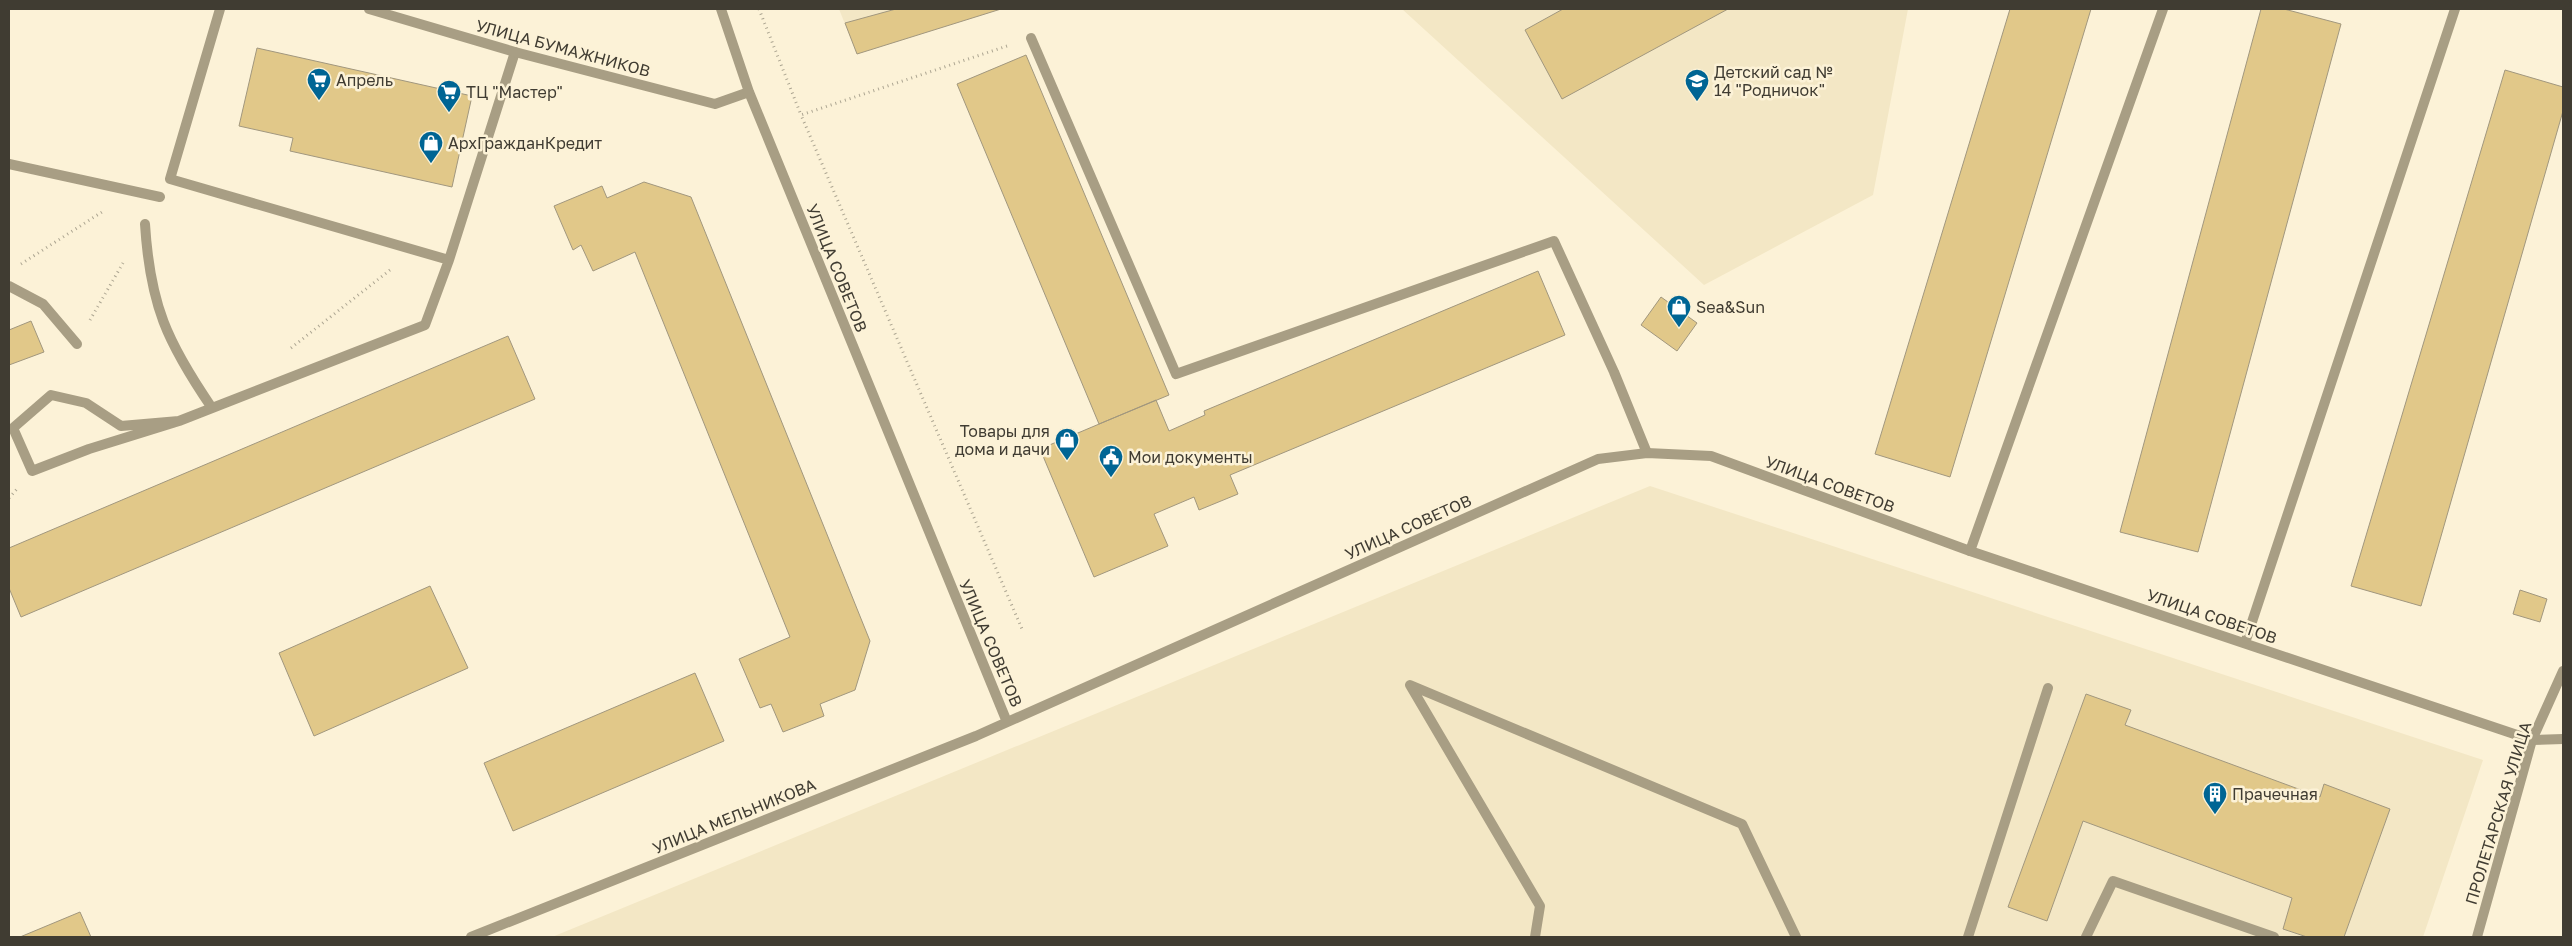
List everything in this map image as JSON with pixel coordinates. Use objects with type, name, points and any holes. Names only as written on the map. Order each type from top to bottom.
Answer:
[{"type":"street","points":[[220,9],[170,179],[449,260]]},
{"type":"street","name":"УЛИЦА БУМАЖНИКОВ","points":[[369,9],[515,52],[715,104],[749,92]]},
{"type":"street","name":"УЛИЦА СОВЕТОВ","points":[[722,9],[749,92],[1008,722],[1598,459],[1647,453],[1711,456],[1970,551],[2532,740],[2563,739]]},
{"type":"street","points":[[1970,551],[2163,9]]},
{"type":"street","points":[[2245,643],[2455,9]]},
{"type":"street","points":[[1031,38],[1176,374],[1554,241],[1614,372],[1647,453]]},
{"type":"street","points":[[179,421],[121,426],[86,402],[51,395],[11,429],[32,471],[89,449],[179,421],[425,325],[449,260],[515,52]]},
{"type":"street","points":[[9,164],[160,197]]},
{"type":"street","points":[[145,224],[147,266],[157,307],[168,337],[184,367],[212,408]]},
{"type":"street","points":[[9,286],[43,304],[77,344]]},
{"type":"street","name":"ПРОЛЕТАРСКАЯ УЛИЦА","points":[[2477,937],[2532,740],[2563,671]]},
{"type":"street","points":[[1535,937],[1540,906],[1410,685],[1742,824],[1796,937]]},
{"type":"street","points":[[1968,937],[2048,688]]},
{"type":"street","name":"УЛИЦА МЕЛЬНИКОВА","points":[[471,937],[1008,722]]},
{"type":"street","points":[[2086,937],[2112,881],[2274,937]]},
{"type":"path","points":[[759,9],[801,115],[1022,630]]},
{"type":"path","points":[[801,115],[1031,38]]},
{"type":"path","points":[[17,265],[25,263],[133,191]]},
{"type":"path","points":[[77,344],[145,224]]},
{"type":"path","points":[[278,382],[270,364],[416,250]]},
{"type":"shaded area","points":[[839,9],[959,9],[857,54]]},
{"type":"shaded area","name":"Детский сад № 14 \"Родничок\"","points":[[1402,9],[1908,9],[1873,195],[1704,285]]},
{"type":"shaded area","points":[[1650,486],[2483,760],[2423,937],[552,937]]},
{"type":"building","points":[[896,9],[1001,9],[857,54],[845,23]]},
{"type":"building","points":[[1563,9],[1728,9],[1562,99],[1525,30]]},
{"type":"building","points":[[2010,9],[2091,9],[1950,477],[1875,454]]},
{"type":"building","points":[[2261,9],[2284,9],[2341,24],[2198,552],[2120,532]]},
{"type":"building","points":[[257,48],[472,96],[452,187],[290,151],[293,138],[239,126]]},
{"type":"building","points":[[1026,55],[1169,395],[1099,424],[957,84]]},
{"type":"building","points":[[2505,70],[2563,87],[2563,111],[2421,606],[2351,586]]},
{"type":"building","points":[[644,182],[691,197],[870,641],[855,690],[820,704],[824,716],[783,732],[771,704],[760,708],[739,659],[790,637],[635,252],[593,271],[581,245],[573,250],[554,206],[602,186],[607,198]]},
{"type":"building","points":[[1538,271],[1565,335],[1230,475],[1238,494],[1199,510],[1194,497],[1154,514],[1168,546],[1094,577],[1040,449],[1156,400],[1169,431],[1205,415],[1204,411]]},
{"type":"building","points":[[1661,297],[1697,323],[1677,351],[1641,325]]},
{"type":"building","points":[[31,321],[44,352],[9,365],[9,330]]},
{"type":"building","points":[[508,336],[535,399],[21,617],[9,588],[9,548]]},
{"type":"building","points":[[430,586],[468,668],[314,736],[279,653]]},
{"type":"building","points":[[2520,590],[2547,599],[2540,622],[2513,614]]},
{"type":"building","points":[[695,673],[724,741],[513,831],[484,763]]},
{"type":"building","name":"Прачечная","points":[[2086,694],[2131,710],[2125,725],[2320,797],[2324,784],[2390,809],[2344,937],[2307,937],[2283,929],[2292,898],[2083,821],[2047,921],[2008,907]]},
{"type":"building","points":[[80,912],[91,937],[20,937]]},
{"type":"place","name":"Апрель","points":[[319,101]]},
{"type":"place","name":"Детский сад № 14 \"Родничок\"","points":[[1697,102]]},
{"type":"place","name":"ТЦ \"Мастер\"","points":[[449,113]]},
{"type":"place","name":"АрхГражданКредит","points":[[431,164]]},
{"type":"place","name":"Sea&Sun","points":[[1679,328]]},
{"type":"place","name":"Товары для дома и дачи","points":[[1067,461]]},
{"type":"place","name":"Мои документы","points":[[1111,478]]},
{"type":"place","name":"Прачечная","points":[[2215,815]]}]
